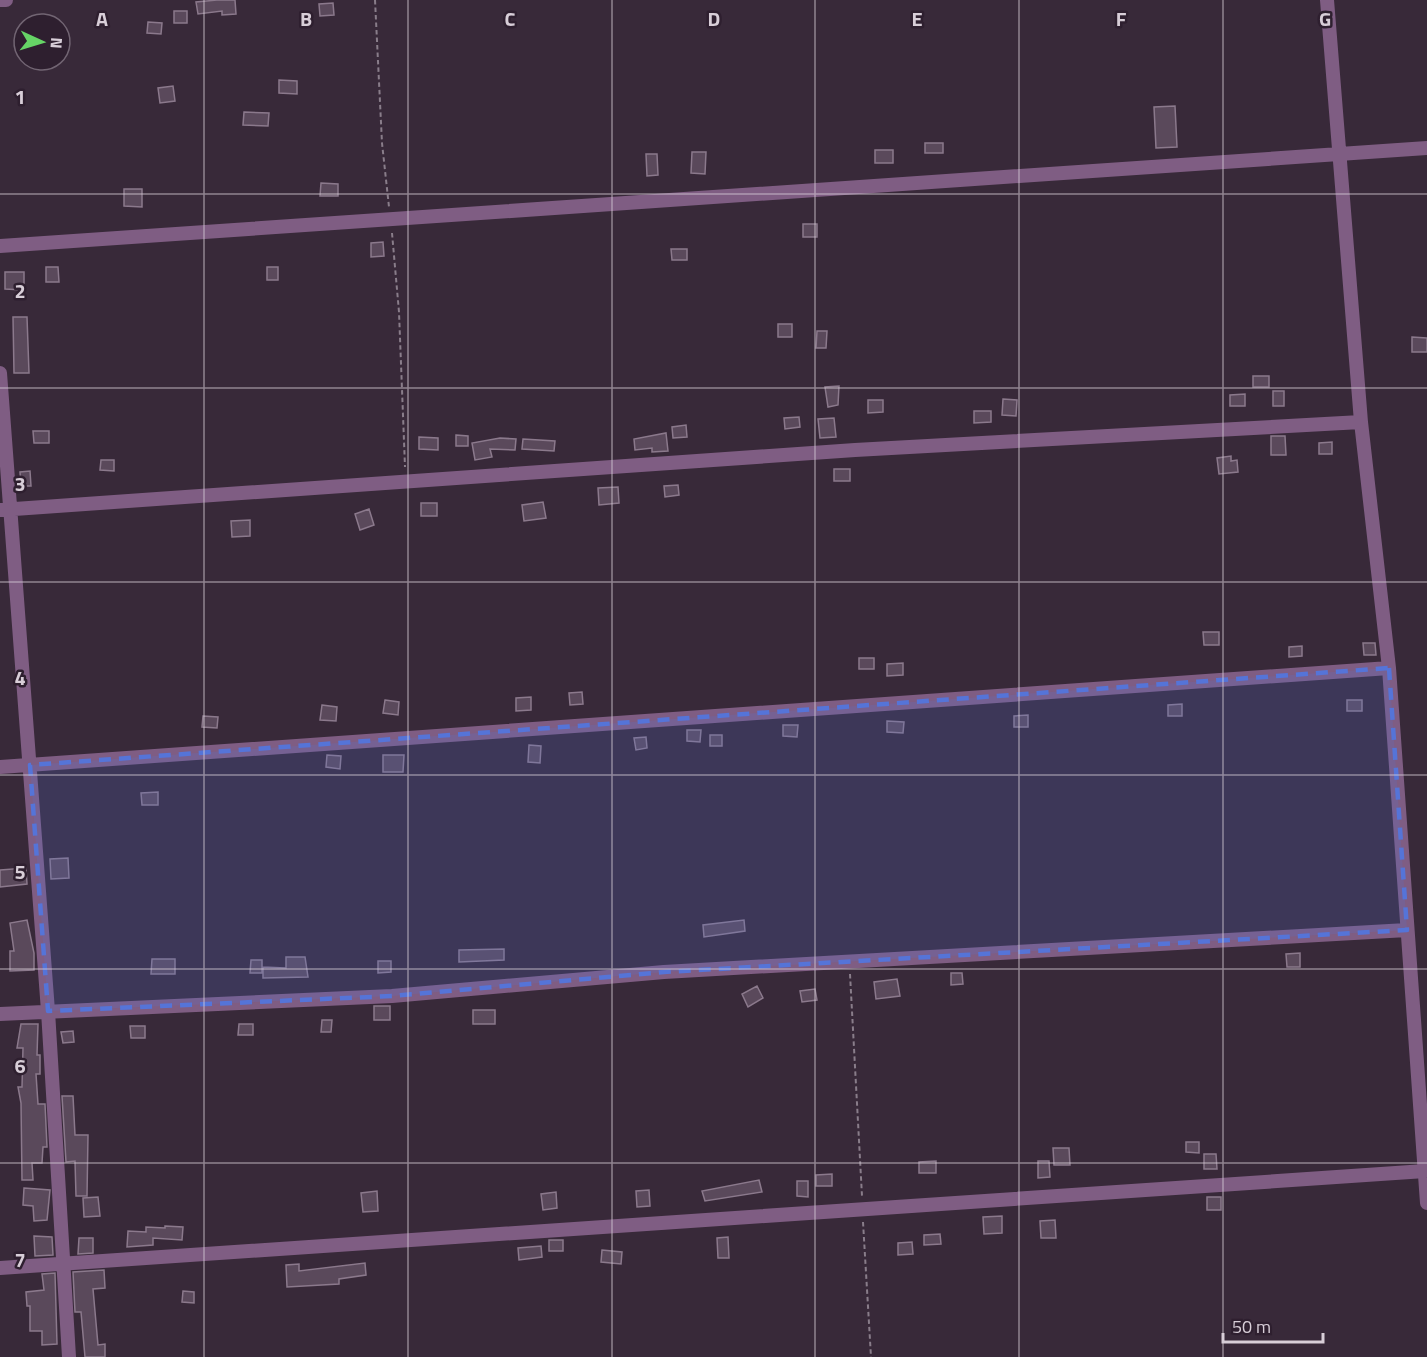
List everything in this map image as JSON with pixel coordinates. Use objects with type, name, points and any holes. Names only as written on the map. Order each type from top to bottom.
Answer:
[{"type":"street","points":[[0,0],[6,0]]},
{"type":"street","points":[[1327,0],[1361,422],[1389,668],[1427,1203]]},
{"type":"street","points":[[0,246],[1427,148]]},
{"type":"street","points":[[0,373],[5,510],[30,765],[69,1357]]},
{"type":"street","points":[[5,510],[855,450],[1361,422]]},
{"type":"street","points":[[0,767],[1389,668]]},
{"type":"street","points":[[0,1014],[392,996],[664,972],[1407,930]]},
{"type":"street","points":[[0,1268],[1425,1171]]},
{"type":"path","points":[[375,0],[382,143],[399,312],[406,483]]},
{"type":"path","points":[[850,962],[871,1357]]},
{"type":"highlighted area","points":[[1389,668],[1407,930],[664,972],[392,996],[48,1011],[30,765]]},
{"type":"building","points":[[235,0],[236,14],[222,15],[222,11],[198,14],[196,2]]},
{"type":"building","points":[[333,3],[334,15],[320,16],[319,4]]},
{"type":"building","points":[[174,11],[187,11],[187,23],[174,23]]},
{"type":"building","points":[[148,22],[162,23],[161,34],[147,33]]},
{"type":"building","points":[[279,80],[297,81],[297,94],[279,93]]},
{"type":"building","points":[[173,86],[175,101],[160,103],[158,88]]},
{"type":"building","points":[[1175,106],[1177,147],[1156,148],[1154,107]]},
{"type":"building","points":[[244,112],[269,113],[268,126],[243,125]]},
{"type":"building","points":[[925,143],[943,143],[943,153],[925,153]]},
{"type":"building","points":[[875,150],[893,150],[893,163],[875,163]]},
{"type":"building","points":[[692,152],[706,152],[705,174],[691,173]]},
{"type":"building","points":[[646,154],[657,154],[658,175],[647,176]]},
{"type":"building","points":[[321,183],[338,184],[338,196],[320,196]]},
{"type":"building","points":[[124,189],[142,189],[142,207],[124,206]]},
{"type":"building","points":[[803,224],[817,224],[817,237],[803,237]]},
{"type":"building","points":[[383,242],[384,256],[371,257],[371,243]]},
{"type":"building","points":[[671,249],[687,249],[687,260],[672,260]]},
{"type":"building","points":[[46,267],[58,267],[59,282],[46,282]]},
{"type":"building","points":[[267,267],[278,267],[278,280],[267,280]]},
{"type":"building","points":[[5,272],[24,272],[24,290],[5,289]]},
{"type":"building","points":[[13,317],[27,317],[29,373],[14,373]]},
{"type":"building","points":[[778,324],[792,324],[792,337],[778,337]]},
{"type":"building","points":[[817,331],[827,331],[826,348],[816,348]]},
{"type":"building","points":[[1412,337],[1427,338],[1427,352],[1412,352]]},
{"type":"building","points":[[1253,376],[1269,376],[1269,387],[1253,387]]},
{"type":"building","points":[[839,386],[838,405],[828,407],[825,387]]},
{"type":"building","points":[[1273,391],[1284,391],[1284,406],[1273,406]]},
{"type":"building","points":[[1245,394],[1245,406],[1230,406],[1230,395]]},
{"type":"building","points":[[1003,399],[1017,400],[1016,416],[1002,415]]},
{"type":"building","points":[[868,400],[883,400],[883,412],[868,413]]},
{"type":"building","points":[[974,411],[991,411],[991,422],[974,423]]},
{"type":"building","points":[[799,417],[800,427],[785,429],[784,418]]},
{"type":"building","points":[[834,418],[836,437],[820,438],[818,419]]},
{"type":"building","points":[[686,425],[687,437],[673,438],[672,427]]},
{"type":"building","points":[[33,431],[49,431],[49,443],[34,443]]},
{"type":"building","points":[[666,433],[668,451],[652,452],[652,448],[635,450],[634,439]]},
{"type":"building","points":[[456,435],[468,436],[468,446],[456,446]]},
{"type":"building","points":[[1271,436],[1285,436],[1286,455],[1271,455]]},
{"type":"building","points":[[419,437],[438,438],[438,450],[419,449]]},
{"type":"building","points":[[500,438],[516,439],[515,450],[490,449],[492,457],[475,460],[472,443]]},
{"type":"building","points":[[523,439],[555,441],[554,451],[522,449]]},
{"type":"building","points":[[1332,442],[1332,454],[1319,454],[1319,443]]},
{"type":"building","points":[[1231,456],[1231,461],[1237,460],[1238,472],[1219,474],[1217,458]]},
{"type":"building","points":[[101,460],[114,460],[114,471],[100,470]]},
{"type":"building","points":[[834,469],[850,469],[850,481],[834,481]]},
{"type":"building","points":[[30,471],[31,486],[21,486],[20,472]]},
{"type":"building","points":[[678,485],[679,495],[665,497],[664,486]]},
{"type":"building","points":[[618,487],[619,503],[599,505],[598,488]]},
{"type":"building","points":[[543,502],[546,518],[524,521],[522,505]]},
{"type":"building","points":[[421,503],[437,503],[437,516],[421,516]]},
{"type":"building","points":[[369,509],[374,525],[360,530],[355,514]]},
{"type":"building","points":[[250,520],[250,536],[232,537],[231,521]]},
{"type":"building","points":[[1203,632],[1219,632],[1219,645],[1204,645]]},
{"type":"building","points":[[1363,643],[1375,643],[1376,655],[1364,655]]},
{"type":"building","points":[[1302,646],[1302,656],[1289,657],[1289,647]]},
{"type":"building","points":[[859,658],[874,658],[874,669],[859,669]]},
{"type":"building","points":[[903,663],[903,675],[887,676],[887,664]]},
{"type":"building","points":[[582,692],[583,704],[570,705],[569,693]]},
{"type":"building","points":[[531,697],[531,710],[516,711],[516,698]]},
{"type":"building","points":[[385,700],[399,702],[398,715],[383,713]]},
{"type":"building","points":[[1347,700],[1362,700],[1362,711],[1347,711]]},
{"type":"building","points":[[1182,704],[1182,716],[1168,716],[1168,705]]},
{"type":"building","points":[[322,705],[337,707],[336,721],[320,720]]},
{"type":"building","points":[[1028,715],[1028,727],[1014,727],[1014,716]]},
{"type":"building","points":[[203,716],[218,717],[217,728],[202,727]]},
{"type":"building","points":[[887,721],[904,722],[903,733],[887,732]]},
{"type":"building","points":[[783,725],[798,725],[797,737],[783,736]]},
{"type":"building","points":[[687,730],[701,730],[700,742],[687,741]]},
{"type":"building","points":[[710,735],[722,735],[722,746],[710,746]]},
{"type":"building","points":[[646,737],[647,748],[636,750],[634,738]]},
{"type":"building","points":[[529,745],[541,746],[540,763],[528,762]]},
{"type":"building","points":[[327,755],[341,756],[340,769],[326,767]]},
{"type":"building","points":[[383,755],[404,755],[403,772],[383,772]]},
{"type":"building","points":[[158,792],[158,805],[142,805],[141,793]]},
{"type":"building","points":[[68,858],[69,878],[51,879],[50,859]]},
{"type":"building","points":[[26,868],[27,884],[0,887],[0,870]]},
{"type":"building","points":[[27,920],[34,953],[34,970],[10,971],[10,951],[14,951],[10,923]]},
{"type":"building","points":[[744,920],[745,931],[704,937],[703,925]]},
{"type":"building","points":[[504,949],[504,960],[459,962],[459,950]]},
{"type":"building","points":[[1300,953],[1300,967],[1287,967],[1286,954]]},
{"type":"building","points":[[286,957],[305,957],[308,977],[263,978],[263,967],[286,968]]},
{"type":"building","points":[[152,959],[175,959],[175,974],[151,974]]},
{"type":"building","points":[[251,960],[262,960],[262,973],[250,973]]},
{"type":"building","points":[[378,961],[391,961],[391,972],[378,973]]},
{"type":"building","points":[[951,973],[962,973],[963,984],[951,985]]},
{"type":"building","points":[[897,979],[900,996],[876,999],[874,982]]},
{"type":"building","points":[[757,986],[763,998],[748,1007],[742,994]]},
{"type":"building","points":[[815,989],[817,1000],[802,1002],[800,991]]},
{"type":"building","points":[[374,1006],[390,1006],[390,1020],[374,1020]]},
{"type":"building","points":[[473,1010],[495,1010],[495,1024],[473,1024]]},
{"type":"building","points":[[322,1020],[332,1020],[331,1032],[321,1032]]},
{"type":"building","points":[[21,1024],[38,1024],[37,1055],[40,1055],[40,1074],[36,1074],[38,1104],[45,1104],[47,1147],[43,1147],[42,1163],[32,1163],[33,1180],[22,1180],[21,1103],[18,1087],[22,1087],[23,1048],[17,1048]]},
{"type":"building","points":[[239,1024],[253,1024],[253,1035],[238,1035]]},
{"type":"building","points":[[130,1026],[145,1026],[145,1038],[131,1038]]},
{"type":"building","points":[[73,1031],[74,1042],[63,1043],[61,1032]]},
{"type":"building","points":[[62,1096],[73,1096],[75,1135],[88,1135],[87,1196],[76,1196],[75,1161],[66,1162]]},
{"type":"building","points":[[1186,1142],[1199,1142],[1199,1153],[1186,1152]]},
{"type":"building","points":[[1053,1148],[1069,1148],[1070,1165],[1054,1165]]},
{"type":"building","points":[[1204,1154],[1216,1154],[1217,1169],[1204,1169]]},
{"type":"building","points":[[936,1161],[936,1173],[919,1173],[919,1162]]},
{"type":"building","points":[[1038,1161],[1049,1161],[1050,1177],[1038,1178]]},
{"type":"building","points":[[832,1174],[832,1186],[816,1186],[816,1175]]},
{"type":"building","points":[[759,1180],[762,1192],[705,1201],[702,1191]]},
{"type":"building","points":[[797,1181],[808,1181],[808,1197],[797,1196]]},
{"type":"building","points":[[24,1188],[50,1190],[47,1220],[34,1221],[33,1206],[23,1205]]},
{"type":"building","points":[[649,1190],[650,1206],[637,1207],[636,1191]]},
{"type":"building","points":[[377,1191],[378,1211],[363,1212],[361,1193]]},
{"type":"building","points":[[556,1192],[557,1208],[543,1210],[541,1194]]},
{"type":"building","points":[[98,1197],[100,1216],[84,1217],[83,1198]]},
{"type":"building","points":[[1207,1197],[1221,1197],[1221,1210],[1207,1210]]},
{"type":"building","points":[[1002,1216],[1002,1233],[984,1234],[983,1217]]},
{"type":"building","points":[[1055,1220],[1056,1238],[1041,1238],[1040,1221]]},
{"type":"building","points":[[165,1226],[183,1227],[182,1240],[153,1238],[153,1245],[127,1247],[128,1231],[146,1232],[146,1227],[165,1228]]},
{"type":"building","points":[[940,1234],[941,1244],[924,1245],[924,1235]]},
{"type":"building","points":[[34,1236],[52,1237],[53,1255],[35,1256]]},
{"type":"building","points":[[728,1237],[729,1258],[718,1258],[717,1238]]},
{"type":"building","points":[[79,1238],[93,1238],[93,1253],[78,1254]]},
{"type":"building","points":[[549,1240],[563,1240],[563,1251],[549,1251]]},
{"type":"building","points":[[912,1242],[913,1254],[898,1255],[898,1243]]},
{"type":"building","points":[[541,1246],[542,1257],[519,1260],[518,1248]]},
{"type":"building","points":[[602,1250],[622,1252],[621,1264],[601,1262]]},
{"type":"building","points":[[365,1263],[366,1275],[339,1279],[339,1284],[287,1287],[286,1265],[299,1264],[299,1271]]},
{"type":"building","points":[[104,1270],[105,1288],[93,1289],[98,1345],[105,1344],[105,1357],[85,1357],[81,1312],[75,1312],[73,1272]]},
{"type":"building","points":[[55,1273],[57,1344],[42,1345],[42,1331],[30,1331],[30,1306],[27,1306],[26,1292],[44,1290],[42,1274]]},
{"type":"building","points":[[183,1291],[194,1292],[194,1303],[182,1302]]}]
